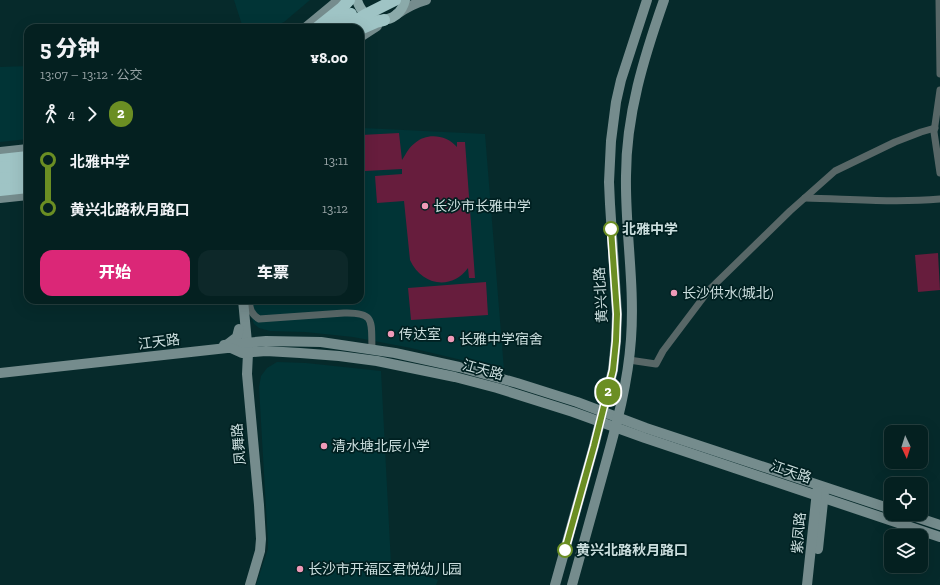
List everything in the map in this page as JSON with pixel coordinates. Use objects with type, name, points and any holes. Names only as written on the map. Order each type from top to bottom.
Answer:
[{"type":"highway","points":[[336,24],[377,0]]},
{"type":"highway","points":[[350,24],[365,14],[395,0]]},
{"type":"highway","points":[[321,24],[344,2]]},
{"type":"highway","points":[[364,27],[390,18]]},
{"type":"highway","points":[[0,160],[24,157]]},
{"type":"highway","points":[[0,168],[24,166]]},
{"type":"highway","points":[[0,179],[24,185]]},
{"type":"highway","points":[[0,190],[24,187]]},
{"type":"main road","points":[[358,0],[366,15],[378,20],[390,18],[401,11],[405,0]]},
{"type":"street","points":[[364,34],[406,8],[426,0]]},
{"type":"street","name":"黄兴北路","points":[[555,585],[610,386],[616,341],[617,314],[609,182],[611,141],[616,102],[621,80],[647,0]]},
{"type":"street","name":"黄兴北路","points":[[572,585],[625,389],[631,339],[632,294],[627,230],[627,142],[639,77],[664,0]]},
{"type":"street","points":[[939,0],[940,74]]},
{"type":"street","points":[[311,24],[344,2]]},
{"type":"street","points":[[940,90],[934,132],[940,173]]},
{"type":"street","points":[[629,360],[656,364],[663,351],[709,290],[835,171],[895,142],[935,128]]},
{"type":"street","points":[[0,152],[24,150]]},
{"type":"street","points":[[0,198],[24,188]]},
{"type":"street","points":[[805,198],[895,200],[940,199]]},
{"type":"street","name":"凤舞路","points":[[237,304],[240,329],[245,348]]},
{"type":"street","name":"凤舞路","points":[[243,304],[245,348],[261,539],[260,551],[250,585]]},
{"type":"street","points":[[249,304],[250,311],[259,319],[344,313],[364,314],[371,322],[372,349]]},
{"type":"street","points":[[245,317],[248,327],[255,335],[264,339],[275,341]]},
{"type":"street","points":[[227,345],[237,337],[240,329]]},
{"type":"street","name":"江天路","points":[[0,373],[227,348],[245,348],[275,341],[322,342],[422,358],[510,381],[602,417]]},
{"type":"street","name":"江天路","points":[[0,370],[227,345],[278,352],[339,356],[377,361],[455,377],[602,417],[884,507]]},
{"type":"street","points":[[248,386],[250,372],[255,362],[260,357],[278,352]]},
{"type":"street","name":"江天路","points":[[617,422],[820,497],[940,537]]},
{"type":"street","name":"紫凤路","points":[[814,585],[821,486]]},
{"type":"street","name":"紫凤路","points":[[808,585],[820,497]]},
{"type":"street","points":[[928,521],[940,525]]},
{"type":"shaded area","points":[[234,0],[310,0],[284,22],[279,24],[242,24]]},
{"type":"shaded area","points":[[24,66],[24,139],[0,142],[0,67]]},
{"type":"shaded area","name":"长沙市长雅中学","points":[[364,128],[485,134],[504,370],[411,348],[353,337],[305,332],[270,331],[259,328],[254,324],[250,304],[364,304]]},
{"type":"shaded area","points":[[399,133],[402,160],[413,145],[425,137],[437,136],[448,140],[457,147],[457,142],[465,142],[475,278],[469,278],[468,268],[453,280],[437,282],[429,280],[421,275],[415,268],[410,260],[404,201],[377,203],[375,176],[402,174],[402,169],[365,171],[364,135]]},
{"type":"shaded area","points":[[938,253],[940,290],[918,292],[915,255]]},
{"type":"shaded area","points":[[486,282],[488,315],[411,320],[408,288]]},
{"type":"shaded area","name":"清水塘北辰小学","points":[[277,362],[306,363],[381,371],[391,564],[438,580],[436,585],[256,585],[268,549],[259,387],[261,376],[267,368]]},
{"type":"bus line","name":"2","points":[[565,550],[610,386],[613,370],[617,314],[611,229]]},
{"type":"place","name":"长沙市长雅中学","points":[[425,206]]},
{"type":"place","name":"北雅中学","points":[[611,229]]},
{"type":"place","name":"长沙供水(城北)","points":[[674,293]]},
{"type":"place","name":"传达室","points":[[391,334]]},
{"type":"place","name":"长雅中学宿舍","points":[[451,339]]},
{"type":"place","name":"清水塘北辰小学","points":[[324,446]]},
{"type":"place","name":"黄兴北路秋月路口","points":[[565,550]]},
{"type":"place","name":"长沙市开福区君悦幼儿园","points":[[300,569]]}]
